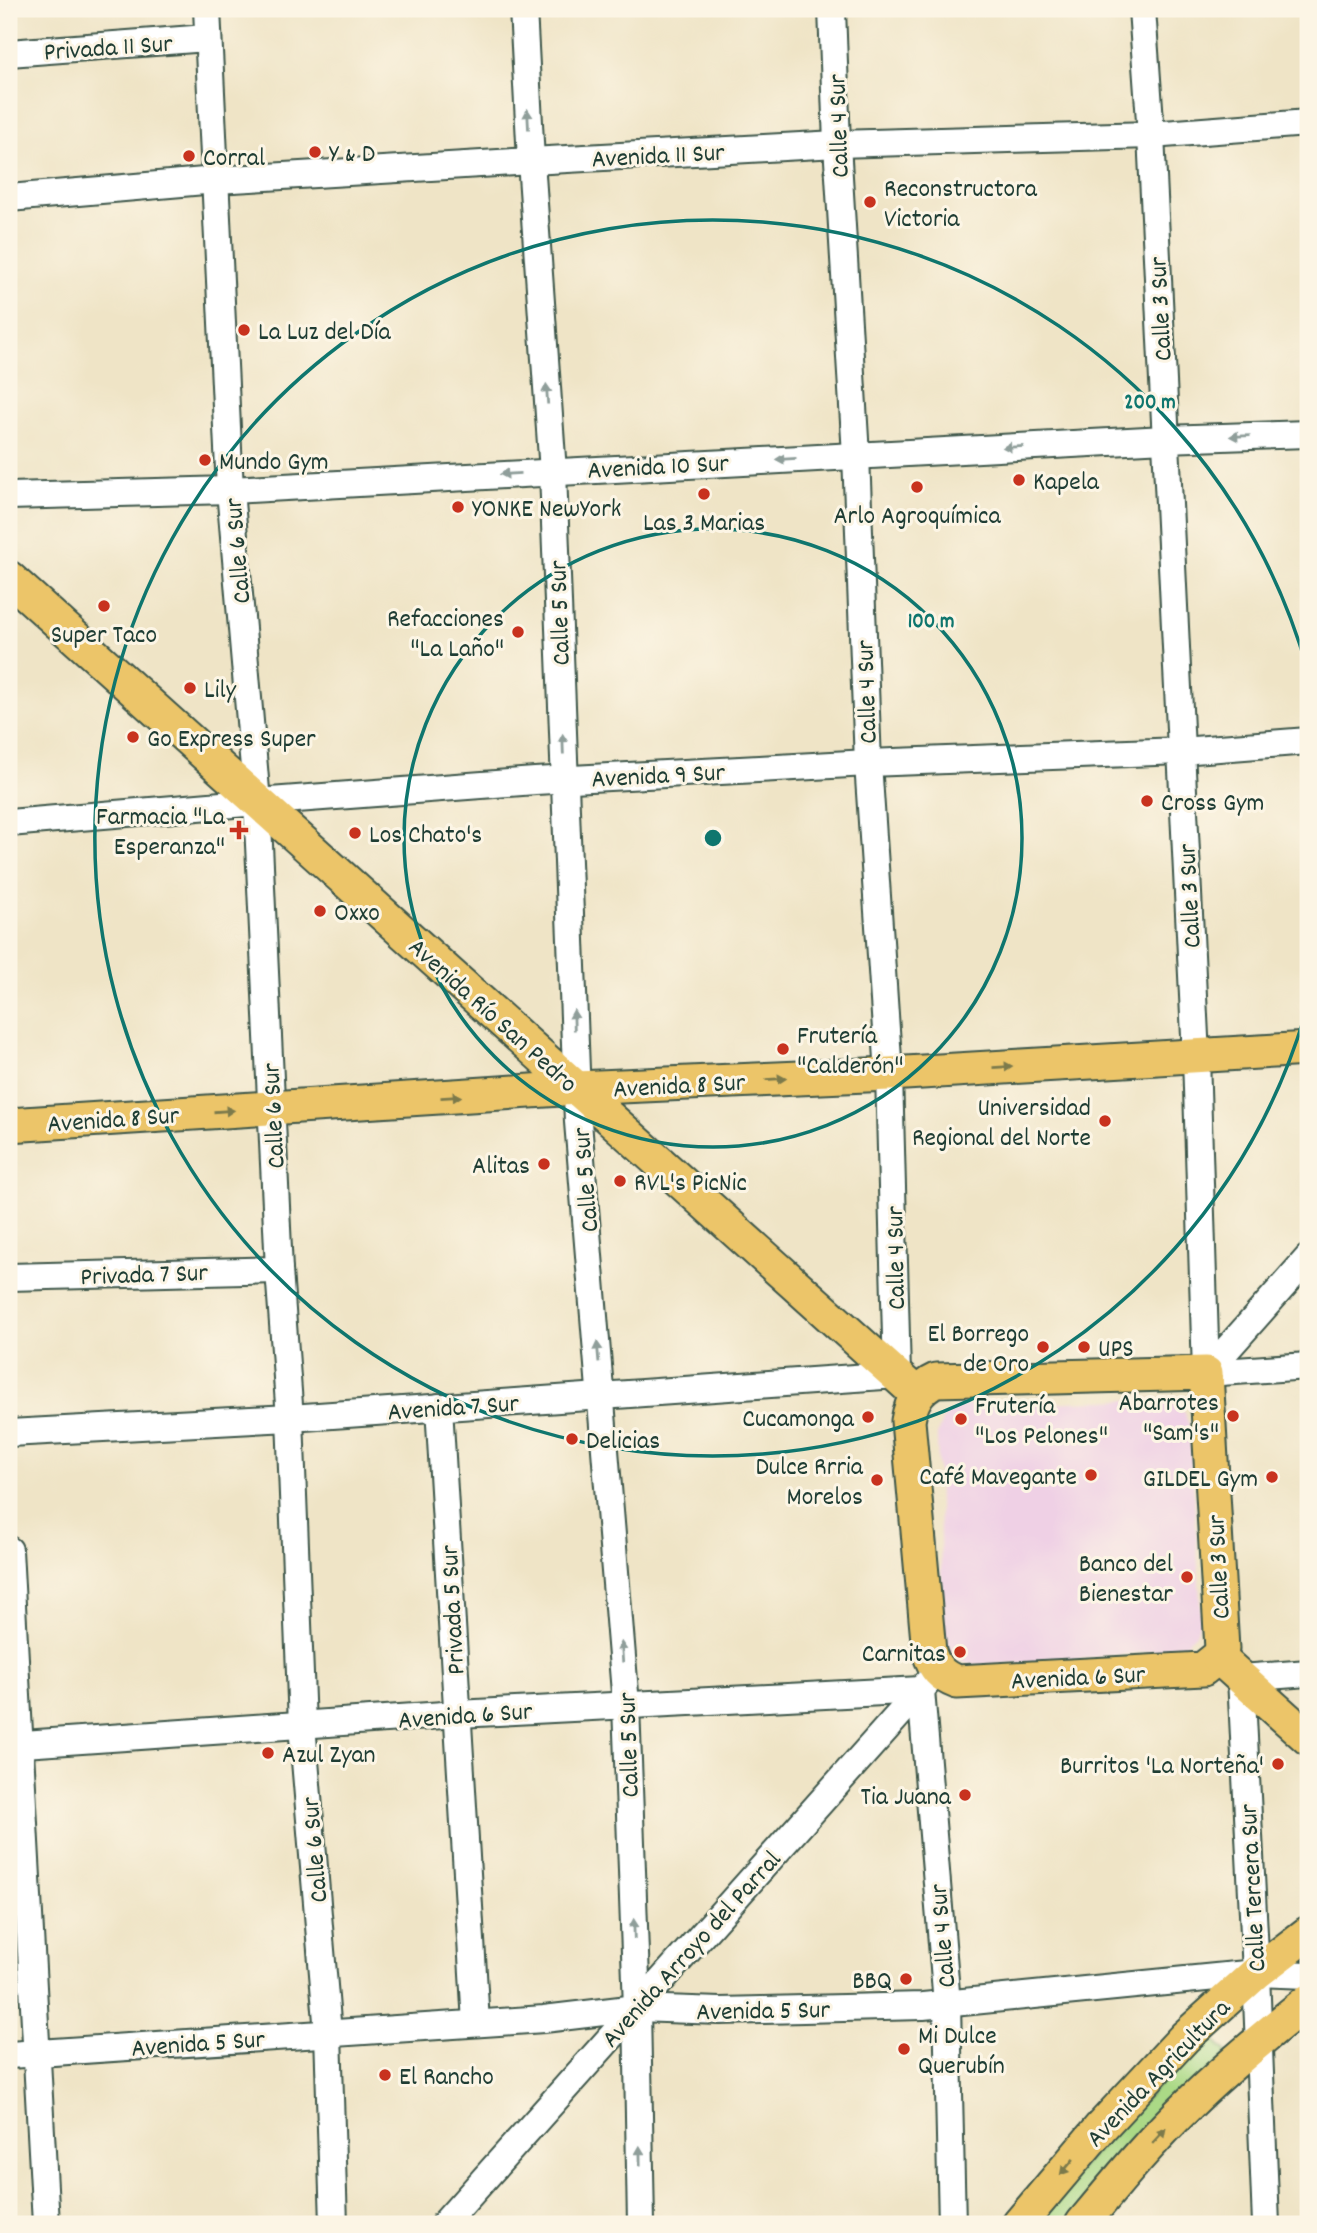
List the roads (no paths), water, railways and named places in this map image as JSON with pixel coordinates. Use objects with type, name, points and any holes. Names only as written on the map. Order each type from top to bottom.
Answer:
[{"type":"main road","name":"Avenida Río San Pedro","points":[[9,578],[907,1385]]},
{"type":"main road","name":"Avenida 8 Sur","points":[[9,1125],[577,1088],[889,1074],[1308,1049]]},
{"type":"main road","name":"Avenida 7 Sur","points":[[907,1385],[925,1385],[936,1380],[1206,1373]]},
{"type":"main road","name":"Calle 3 Sur","points":[[1206,1373],[1221,1639],[1229,1667]]},
{"type":"main road","name":"Calle 4 Sur","points":[[907,1385],[929,1652],[929,1681]]},
{"type":"main road","name":"Avenida 6 Sur","points":[[929,1681],[947,1679],[971,1682],[1229,1667]]},
{"type":"main road","points":[[1229,1667],[1308,1738]]},
{"type":"main road","name":"Avenida Agricultura","points":[[1018,2224],[1101,2127],[1185,2037],[1256,1973],[1308,1933]]},
{"type":"main road","name":"Avenida Agricultura","points":[[1082,2224],[1188,2104],[1258,2041],[1308,2001]]},
{"type":"street","name":"Calle 6 Sur","points":[[208,9],[230,490],[257,802],[279,1270],[290,1418],[302,1725],[328,2033],[334,2224]]},
{"type":"street","name":"Calle 5 Sur","points":[[523,9],[552,472],[578,1122],[626,1704],[637,2008],[641,2224]]},
{"type":"street","name":"Calle 4 Sur","points":[[832,9],[837,144],[856,455],[868,763],[907,1385]]},
{"type":"street","name":"Calle 3 Sur","points":[[1142,9],[1151,135],[1196,1057],[1206,1373]]},
{"type":"street","name":"Privada 11 Sur","points":[[9,53],[208,38]]},
{"type":"street","name":"Avenida 11 Sur","points":[[9,198],[216,180],[531,161],[837,144],[1151,135],[1308,123]]},
{"type":"street","name":"Avenida 10 Sur","points":[[9,496],[230,490],[1164,439],[1308,434]]},
{"type":"street","name":"Avenida 9 Sur","points":[[9,823],[564,779],[868,763],[1181,751],[1308,741]]},
{"type":"street","points":[[1206,1373],[1308,1258]]},
{"type":"street","name":"Privada 7 Sur","points":[[9,1277],[279,1270]]},
{"type":"street","name":"Avenida 7 Sur","points":[[1206,1373],[1308,1366]]},
{"type":"street","name":"Avenida 7 Sur","points":[[9,1433],[290,1418],[602,1395],[907,1385]]},
{"type":"street","name":"Privada 5 Sur","points":[[439,1407],[476,2023]]},
{"type":"street","points":[[9,1550],[14,1744],[46,2224]]},
{"type":"street","name":"Avenida 6 Sur","points":[[1229,1667],[1308,1673]]},
{"type":"street","name":"Calle Tercera Sur","points":[[1229,1667],[1256,1973],[1266,2224]]},
{"type":"street","name":"Calle 4 Sur","points":[[929,1681],[947,2004],[952,2224]]},
{"type":"street","name":"Avenida 6 Sur","points":[[14,1744],[626,1704],[929,1681]]},
{"type":"street","name":"Avenida Arroyo del Parral","points":[[444,2224],[929,1681]]},
{"type":"street","name":"Avenida 5 Sur","points":[[9,2055],[544,2019],[637,2008],[720,2011],[947,2004],[1256,1973],[1308,1975]]},
{"type":"place","name":"Y & D","points":[[315,152]]},
{"type":"place","name":"Corral","points":[[189,156]]},
{"type":"place","name":"Reconstructora Victoria","points":[[870,202]]},
{"type":"place","name":"La Luz del Día","points":[[244,330]]},
{"type":"place","name":"Mundo Gym","points":[[205,460]]},
{"type":"place","name":"Kapela","points":[[1019,480]]},
{"type":"place","name":"Arlo Agroquímica","points":[[917,487]]},
{"type":"place","name":"Las 3 Marias","points":[[704,494]]},
{"type":"place","name":"YONKE NewYork","points":[[458,507]]},
{"type":"place","name":"Super Taco","points":[[104,606]]},
{"type":"place","name":"Refacciones \"La Laño\"","points":[[518,632]]},
{"type":"place","name":"Lily","points":[[190,688]]},
{"type":"place","name":"Go Express Super","points":[[133,737]]},
{"type":"place","name":"Cross Gym","points":[[1147,801]]},
{"type":"place","name":"Farmacia \"La Esperanza\"","points":[[239,830]]},
{"type":"place","name":"Los Chato's","points":[[355,833]]},
{"type":"place","name":"Oxxo","points":[[320,911]]},
{"type":"place","name":"Frutería \"Calderón\"","points":[[783,1049]]},
{"type":"place","name":"Universidad Regional del Norte","points":[[1105,1121]]},
{"type":"place","name":"Alitas","points":[[544,1164]]},
{"type":"place","name":"RVL's PicNic","points":[[620,1181]]},
{"type":"place","name":"El Borrego de Oro","points":[[1043,1347]]},
{"type":"place","name":"UPS","points":[[1084,1347]]},
{"type":"place","name":"Abarrotes \"Sam's\"","points":[[1233,1416]]},
{"type":"place","name":"Cucamonga","points":[[868,1417]]},
{"type":"place","name":"Frutería \"Los Pelones\"","points":[[961,1419]]},
{"type":"place","name":"Delicias","points":[[572,1439]]},
{"type":"place","name":"Café Mavegante","points":[[1091,1475]]},
{"type":"place","name":"GILDEL Gym","points":[[1272,1477]]},
{"type":"place","name":"Dulce Rrria Morelos","points":[[877,1480]]},
{"type":"place","name":"Banco del Bienestar","points":[[1187,1577]]},
{"type":"place","name":"Carnitas","points":[[960,1652]]},
{"type":"place","name":"Azul Zyan","points":[[268,1753]]},
{"type":"place","name":"Burritos 'La Norteña'","points":[[1278,1764]]},
{"type":"place","name":"Tia Juana","points":[[965,1795]]},
{"type":"place","name":"BBQ","points":[[906,1979]]},
{"type":"place","name":"Mi Dulce Querubín","points":[[904,2049]]},
{"type":"place","name":"El Rancho","points":[[385,2075]]}]
